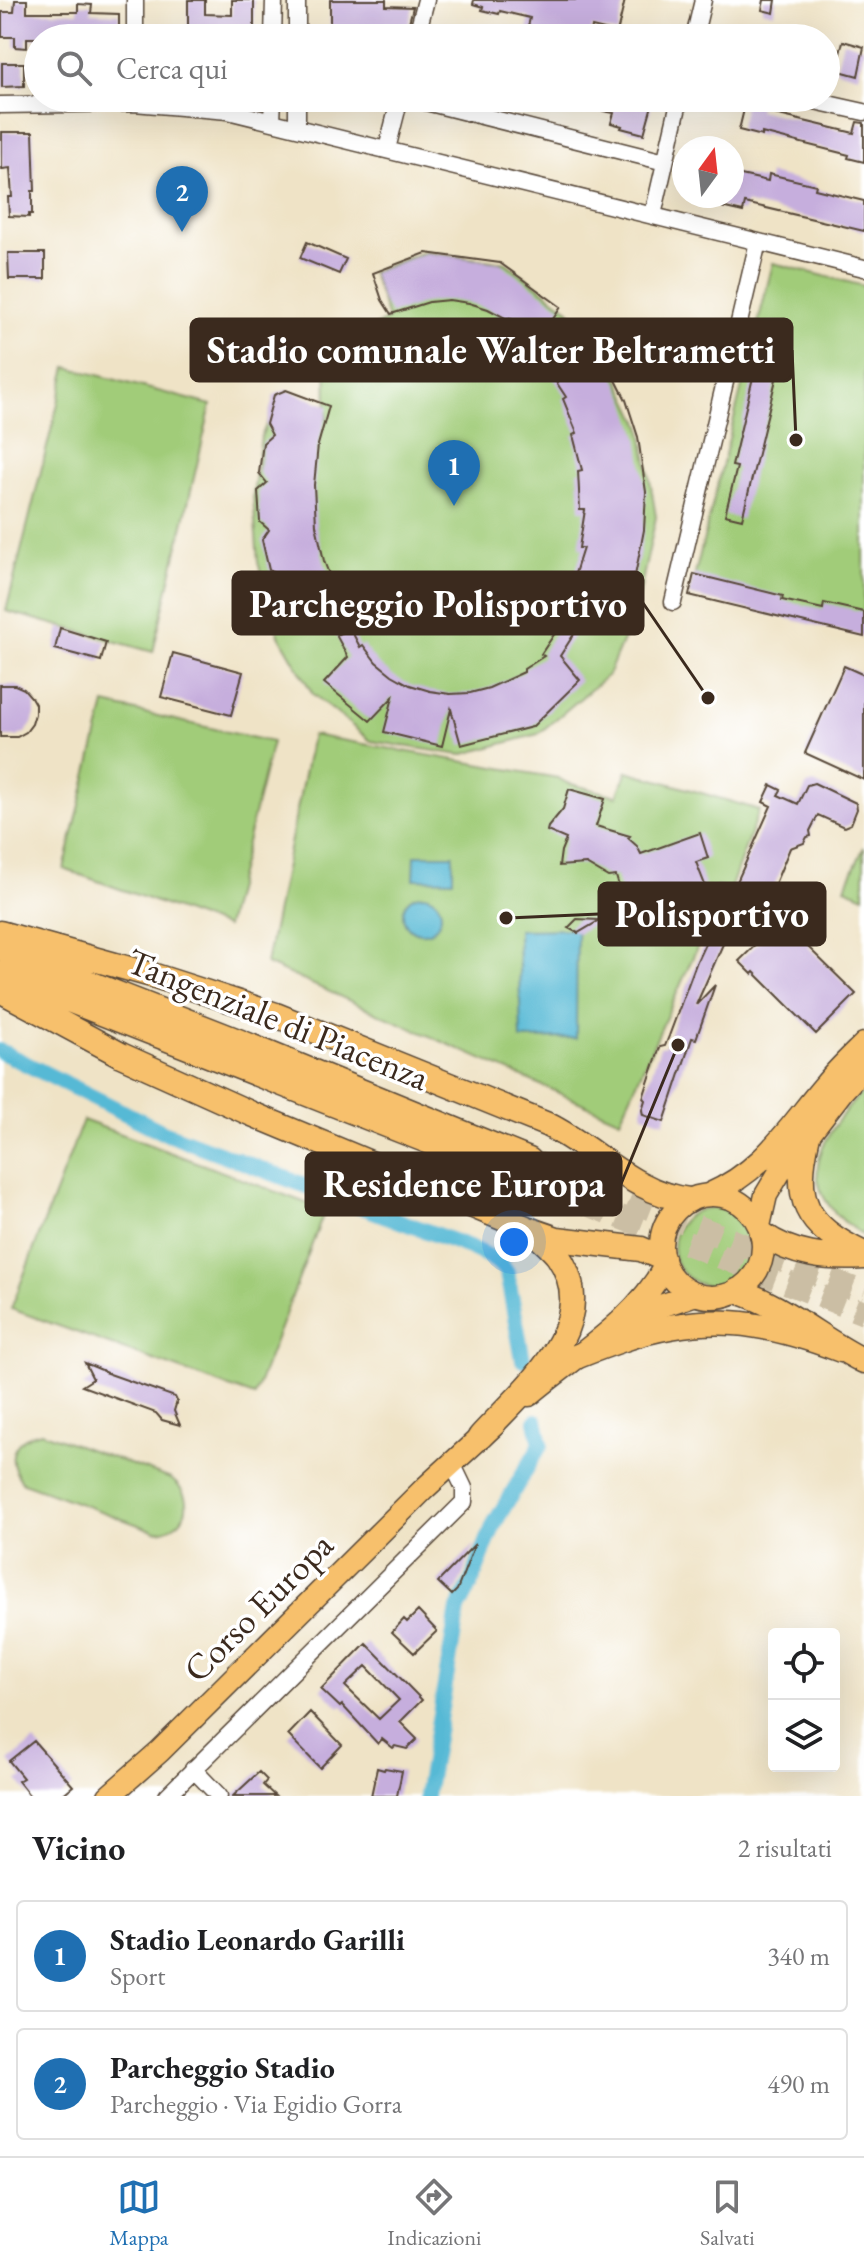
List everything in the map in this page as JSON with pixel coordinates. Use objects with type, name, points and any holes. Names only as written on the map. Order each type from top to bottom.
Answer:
[{"type":"highway","points":[[0,933],[155,976],[276,1015],[548,1125],[630,1178],[661,1194],[699,1198]]},
{"type":"highway","name":"Tangenziale di Piacenza","points":[[0,948],[238,1041],[524,1169],[0,973]]},
{"type":"highway","points":[[0,990],[121,1055],[531,1230],[571,1242],[641,1249],[664,1262]]},
{"type":"highway","points":[[808,1135],[801,1179],[807,1206],[822,1230],[864,1256]]},
{"type":"highway","points":[[480,1437],[557,1350],[572,1310],[568,1279],[557,1254],[531,1230]]},
{"type":"highway","points":[[761,1230],[783,1247],[810,1255],[834,1258],[864,1256]]},
{"type":"highway","points":[[737,1291],[761,1301],[864,1361]]},
{"type":"highway","points":[[578,1356],[651,1331],[700,1323],[737,1322],[777,1328],[841,1350]]},
{"type":"main road","points":[[864,1044],[825,1084],[763,1160],[740,1179],[675,1210],[661,1241],[664,1262],[683,1288],[709,1297],[724,1296],[750,1281],[759,1267],[763,1251],[761,1230],[766,1195],[808,1135],[864,1067]]},
{"type":"main road","points":[[699,1198],[733,1199],[753,1215],[761,1230]]},
{"type":"main road","points":[[614,1328],[650,1290],[664,1262]]},
{"type":"main road","points":[[614,1328],[655,1308],[696,1294]]},
{"type":"main road","name":"Corso Europa","points":[[109,1796],[199,1714],[480,1437],[614,1328]]},
{"type":"street","points":[[135,0],[135,24]]},
{"type":"street","points":[[273,24],[274,0]]},
{"type":"street","points":[[297,0],[297,24]]},
{"type":"street","points":[[420,24],[426,0]]},
{"type":"street","points":[[697,24],[703,0]]},
{"type":"street","points":[[0,105],[24,104]]},
{"type":"street","points":[[840,107],[864,112]]},
{"type":"street","points":[[232,112],[864,268]]},
{"type":"street","points":[[272,112],[272,121]]},
{"type":"street","points":[[297,112],[297,127]]},
{"type":"street","points":[[387,149],[396,112]]},
{"type":"street","points":[[466,112],[665,162]]},
{"type":"street","points":[[653,215],[677,112]]},
{"type":"street","points":[[673,602],[758,242]]},
{"type":"street","name":"Corso Europa","points":[[167,1796],[464,1502],[464,1488],[452,1463]]},
{"type":"street","points":[[193,1769],[219,1796]]},
{"type":"green space","points":[[424,252],[506,263],[567,308],[608,358],[641,425],[656,517],[636,610],[608,675],[538,734],[461,755],[371,741],[313,694],[279,635],[258,562],[253,495],[261,437],[275,404],[327,419],[326,334],[363,333],[388,319],[372,272]]},
{"type":"green space","points":[[773,263],[864,286],[864,632],[690,594]]},
{"type":"green space","points":[[67,367],[211,405],[153,652],[6,611]]},
{"type":"green space","points":[[105,704],[272,742],[226,927],[64,869]]},
{"type":"green space","points":[[312,735],[558,778],[617,796],[627,771],[759,810],[729,892],[717,887],[708,904],[715,908],[620,1120],[266,964]]},
{"type":"green space","points":[[864,847],[864,896],[845,888]]},
{"type":"green space","points":[[864,1090],[864,1236],[841,1219],[826,1201],[819,1184],[818,1166],[823,1147],[833,1129]]},
{"type":"green space","points":[[83,1120],[325,1210],[254,1396],[11,1309]]},
{"type":"green space","points":[[712,1208],[727,1211],[739,1220],[748,1232],[751,1247],[748,1262],[739,1274],[727,1283],[712,1286],[697,1283],[685,1274],[676,1262],[673,1247],[676,1232],[685,1220],[697,1211]]},
{"type":"green space","points":[[41,1432],[171,1479],[184,1495],[185,1512],[181,1519],[175,1525],[155,1531],[23,1483],[14,1466],[14,1451],[23,1440]]},
{"type":"water","points":[[415,855],[453,855],[453,880],[414,879]]},
{"type":"water","points":[[422,895],[435,901],[441,914],[435,927],[422,933],[409,927],[403,914],[409,901]]},
{"type":"water","points":[[577,929],[576,1038],[521,1039],[518,930]]},
{"type":"building","points":[[15,0],[27,0],[27,12],[78,12],[78,4],[92,5],[91,13],[119,14],[119,24],[24,24],[24,48],[15,47],[15,37],[2,37],[2,12],[14,12]]},
{"type":"building","points":[[188,0],[205,0],[205,14],[232,15],[232,0],[254,0],[254,24],[188,24]]},
{"type":"building","points":[[330,0],[386,0],[386,6],[413,7],[409,24],[330,24]]},
{"type":"building","points":[[474,0],[625,0],[619,24],[529,24],[530,18],[482,10],[483,7],[473,4]]},
{"type":"building","points":[[764,0],[776,0],[774,13],[762,10]]},
{"type":"building","points":[[843,41],[864,47],[858,76],[840,71]]},
{"type":"building","points":[[2,63],[24,63],[24,86],[2,87]]},
{"type":"building","points":[[608,112],[650,112],[644,134],[611,123],[614,113]]},
{"type":"building","points":[[743,112],[766,112],[854,133],[857,122],[864,123],[864,162],[848,158],[849,155],[739,130]]},
{"type":"building","points":[[2,132],[33,132],[35,191],[32,191],[32,214],[29,217],[9,216],[8,197],[12,197],[10,168],[2,169]]},
{"type":"building","points":[[769,174],[816,185],[815,189],[864,201],[864,231],[745,203],[744,208],[744,176],[768,181]]},
{"type":"building","points":[[307,242],[346,259],[339,274],[300,258]]},
{"type":"building","points":[[8,253],[45,253],[45,279],[9,279]]},
{"type":"building","points":[[426,253],[500,263],[561,307],[545,331],[574,372],[603,354],[626,400],[638,437],[646,492],[644,530],[635,576],[616,625],[586,608],[560,656],[580,680],[532,727],[461,745],[451,709],[442,746],[384,732],[393,697],[370,721],[324,683],[348,657],[336,635],[350,628],[360,647],[363,645],[376,662],[392,675],[430,691],[470,693],[524,672],[544,656],[541,654],[563,621],[558,618],[576,585],[572,583],[583,548],[579,548],[585,510],[580,510],[578,471],[582,470],[573,435],[577,433],[563,399],[566,397],[545,365],[550,362],[524,329],[510,318],[469,303],[449,300],[429,302],[391,314],[382,300],[373,273]]},
{"type":"building","points":[[772,322],[789,326],[742,519],[725,515],[737,467],[732,466],[755,369],[760,370]]},
{"type":"building","points":[[286,390],[329,406],[318,445],[314,485],[316,525],[324,561],[339,600],[296,621],[285,616],[274,588],[279,576],[269,570],[262,540],[269,530],[260,522],[258,491],[267,483],[259,473],[263,443],[272,435],[266,424],[274,395]]},
{"type":"building","points":[[694,574],[783,596],[782,600],[823,609],[824,603],[864,612],[864,637],[689,595]]},
{"type":"building","points":[[60,628],[106,642],[101,661],[55,649]]},
{"type":"building","points":[[173,653],[243,672],[231,715],[161,697]]},
{"type":"building","points":[[844,666],[864,675],[864,780],[805,753]]},
{"type":"building","points":[[0,685],[15,685],[24,689],[35,704],[32,724],[17,737],[0,737]]},
{"type":"building","points":[[814,783],[856,803],[851,824],[844,827],[818,815],[810,831],[811,836],[804,843],[790,848],[764,910],[758,891],[744,913],[738,910],[696,1005],[715,985],[696,1039],[692,1038],[664,1122],[643,1115],[643,1098],[660,1047],[665,1046],[697,961],[721,909],[708,904],[717,887],[732,893],[771,806],[763,802],[771,785],[781,790],[778,795],[798,804],[807,785]]},
{"type":"building","points":[[569,789],[605,799],[596,826],[630,836],[628,838],[641,854],[700,833],[708,858],[696,862],[705,885],[627,914],[616,876],[608,877],[586,864],[559,866],[566,839],[547,831],[563,809]]},
{"type":"building","points":[[784,915],[811,944],[808,947],[856,994],[816,1034],[739,961],[771,930],[768,921]]},
{"type":"building","points":[[577,919],[600,920],[578,933],[568,928]]},
{"type":"building","points":[[85,1363],[175,1397],[174,1411],[180,1425],[82,1386],[93,1379]]},
{"type":"building","points":[[475,1544],[457,1590],[452,1595],[438,1582]]},
{"type":"building","points":[[418,1611],[437,1631],[414,1653],[392,1632],[404,1619],[407,1622]]},
{"type":"building","points":[[366,1643],[422,1700],[400,1722],[417,1739],[407,1749],[393,1748],[382,1739],[378,1744],[342,1705],[340,1707],[321,1689]],"holes":[[[366,1666],[399,1700],[379,1719],[345,1686]]]},
{"type":"building","points":[[310,1712],[342,1745],[320,1768],[288,1735]]},
{"type":"building","points":[[34,1741],[73,1786],[61,1796],[30,1796],[18,1781],[23,1778],[9,1761]]},
{"type":"building","points":[[377,1768],[402,1771],[397,1796],[371,1796]]},
{"type":"building","points":[[259,1772],[267,1780],[263,1785],[275,1796],[233,1796]]},
{"type":"waterway","points":[[0,1051],[163,1132],[490,1257],[507,1273],[523,1360]]},
{"type":"waterway","points":[[426,1796],[458,1609],[494,1524],[541,1444],[536,1421]]},
{"type":"tunnel","points":[[529,1160],[864,1293]]},
{"type":"tunnel","points":[[519,1177],[864,1313]]},
{"type":"place","name":"Parcheggio Stadio","points":[[182,232]]},
{"type":"place","name":"Stadio comunale Walter Beltrametti","points":[[796,440]]},
{"type":"place","name":"Stadio Leonardo Garilli","points":[[454,506]]},
{"type":"place","name":"Parcheggio Polisportivo","points":[[708,698]]},
{"type":"place","name":"Polisportivo","points":[[506,918]]},
{"type":"place","name":"Residence Europa","points":[[678,1045]]}]
